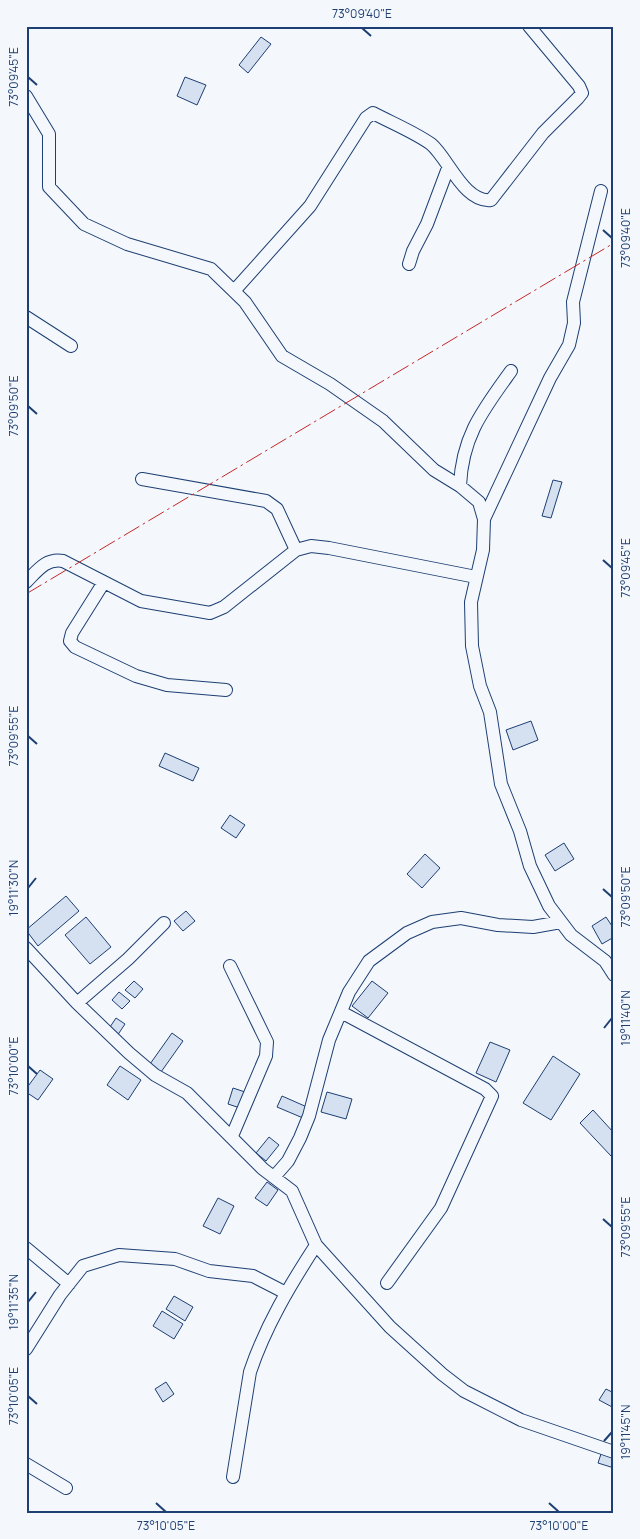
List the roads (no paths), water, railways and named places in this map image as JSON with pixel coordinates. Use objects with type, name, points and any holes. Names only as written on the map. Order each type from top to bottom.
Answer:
[{"type":"street","points":[[234,291],[310,206],[366,118],[373,112],[432,145],[448,168],[464,186],[481,200],[491,200],[542,133],[582,92],[529,26]]},
{"type":"street","points":[[26,96],[48,134],[48,187],[84,224],[127,244],[212,269],[245,302],[282,356],[330,384],[383,421],[434,470],[460,486],[479,502],[484,520],[484,550],[471,602],[472,646],[480,686],[490,712],[501,784],[520,832],[530,866],[549,906],[571,935],[605,961],[614,975]]},
{"type":"street","points":[[410,264],[413,251],[427,224],[448,168]]},
{"type":"street","points":[[484,520],[550,378],[569,346],[574,323],[573,302],[601,191]]},
{"type":"street","points":[[26,317],[72,346]]},
{"type":"street","points":[[460,486],[461,464],[476,420],[511,371]]},
{"type":"street","points":[[142,478],[266,501],[277,509],[296,550]]},
{"type":"street","points":[[26,582],[43,564],[54,559],[63,561],[141,600],[210,613],[224,607],[296,550],[311,546],[476,577]]},
{"type":"street","points":[[104,582],[72,633],[70,641],[75,647],[136,676],[167,685],[226,690]]},
{"type":"street","points":[[274,1177],[288,1161],[300,1138],[309,1116],[329,1040],[349,992],[369,961],[407,933],[432,922],[461,918],[498,925],[533,927],[561,922]]},
{"type":"street","points":[[77,1003],[128,959],[164,923]]},
{"type":"street","points":[[26,948],[77,1003],[155,1075],[188,1093],[274,1177],[292,1191],[316,1245],[390,1327],[436,1369],[464,1391],[521,1420],[614,1452]]},
{"type":"street","points":[[230,966],[267,1042],[266,1056],[232,1136]]},
{"type":"street","points":[[341,1012],[485,1088],[492,1096],[441,1208],[387,1282]]},
{"type":"street","points":[[233,1477],[250,1372],[286,1293],[316,1245]]},
{"type":"street","points":[[26,1248],[69,1284]]},
{"type":"street","points":[[26,1349],[83,1266],[119,1255],[175,1259],[209,1271],[253,1276],[286,1293]]},
{"type":"street","points":[[26,1464],[66,1488]]}]
